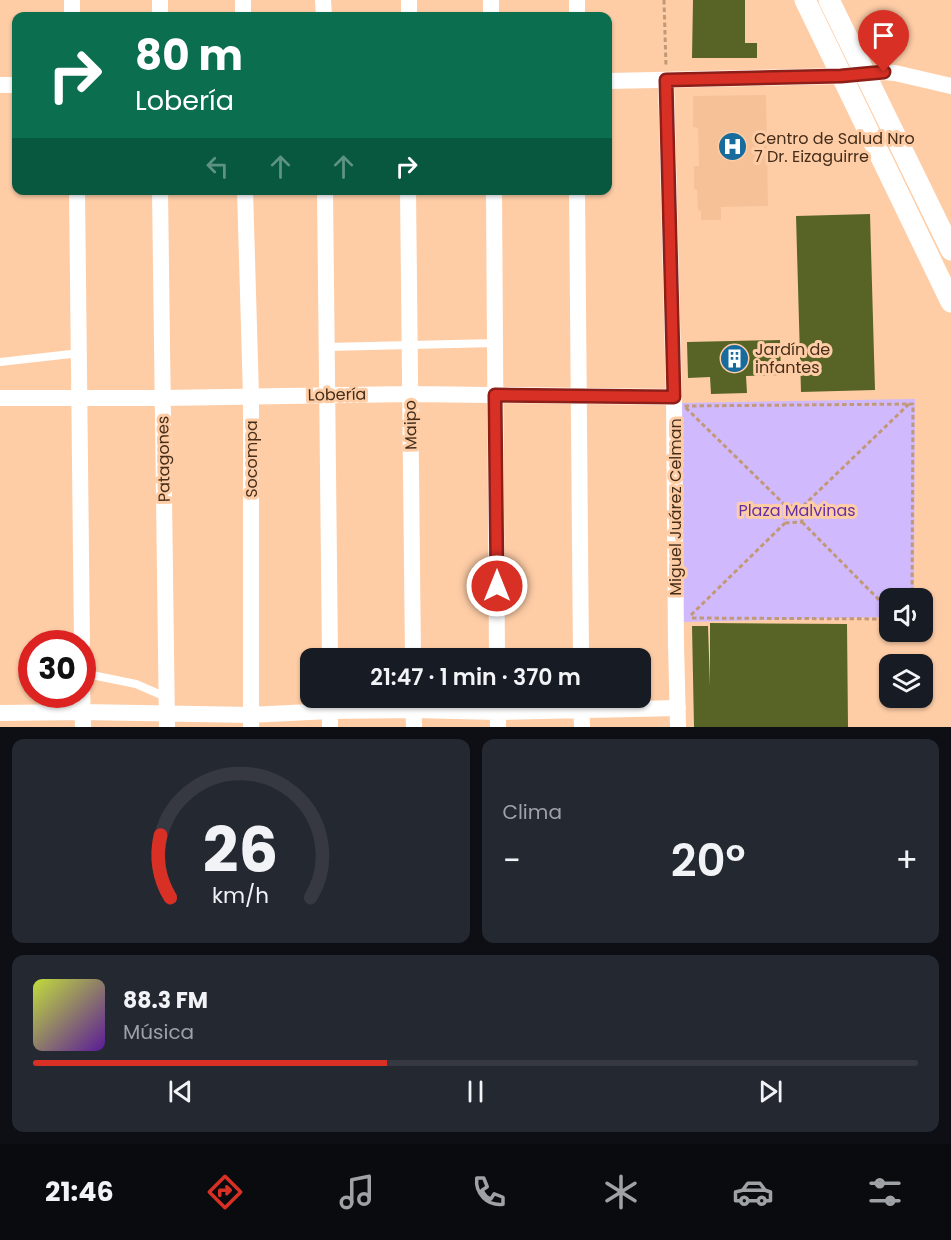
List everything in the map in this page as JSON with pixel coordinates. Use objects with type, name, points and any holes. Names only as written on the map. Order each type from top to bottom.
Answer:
[{"type":"street","points":[[805,0],[951,302]]},
{"type":"street","points":[[829,0],[951,250]]},
{"type":"street","points":[[612,81],[895,73],[951,87]]},
{"type":"street","name":"Miguel Juárez Celman","points":[[666,80],[679,403],[678,727]]},
{"type":"street","points":[[77,195],[82,630]]},
{"type":"street","name":"Patagones","points":[[160,195],[167,712]]},
{"type":"street","name":"Socompa","points":[[245,195],[251,396],[251,721]]},
{"type":"street","points":[[326,195],[330,648]]},
{"type":"street","name":"Maipo","points":[[408,195],[413,648]]},
{"type":"street","points":[[494,195],[497,648]]},
{"type":"street","points":[[577,195],[581,648]]},
{"type":"street","name":"Lobería","points":[[0,398],[163,398],[327,394],[580,395],[679,403]]},
{"type":"street","points":[[651,707],[678,708]]},
{"type":"street","points":[[0,713],[83,719],[167,712],[251,721],[330,712],[498,712],[540,708]]},
{"type":"street","points":[[581,708],[582,727]]},
{"type":"lane","points":[[327,347],[496,343]]},
{"type":"lane","points":[[0,362],[80,353]]},
{"type":"lane","points":[[96,676],[136,684],[167,712]]},
{"type":"path","points":[[664,0],[666,80]]},
{"type":"path","points":[[679,403],[786,507],[802,506],[909,404]]},
{"type":"path","points":[[679,403],[913,404],[912,588]]},
{"type":"path","points":[[802,506],[802,522],[879,600]]},
{"type":"path","points":[[785,523],[786,507]]},
{"type":"path","points":[[688,618],[785,523],[802,522]]},
{"type":"path","points":[[687,606],[688,618]]},
{"type":"path","points":[[688,618],[879,619]]},
{"type":"shaded area","name":"Centro de Salud Nro 7 Dr. Eizaguirre","points":[[766,95],[768,206],[721,207],[721,220],[701,220],[697,190],[694,189],[694,166],[699,166],[698,128],[693,127],[693,96]]},
{"type":"green space","name":"Plaza Malvinas","points":[[915,399],[914,588],[879,588],[879,617],[683,622],[679,403]]},
{"type":"building","points":[[693,0],[745,0],[745,43],[757,43],[757,58],[692,58]]},
{"type":"building","points":[[870,214],[875,390],[801,392],[796,216]]},
{"type":"building","name":"Jardín de infantes","points":[[780,340],[781,375],[746,376],[747,393],[711,394],[710,377],[688,378],[687,342]]},
{"type":"building","points":[[710,623],[847,624],[848,727],[694,727],[692,626],[708,626],[710,686]]},
{"type":"place","name":"Centro de Salud Nro 7 Dr. Eizaguirre","points":[[733,147]]},
{"type":"place","name":"Jardín de infantes","points":[[734,358]]},
{"type":"route","points":[[497,586],[495,395],[674,397],[666,80],[841,76],[884,72]]}]
